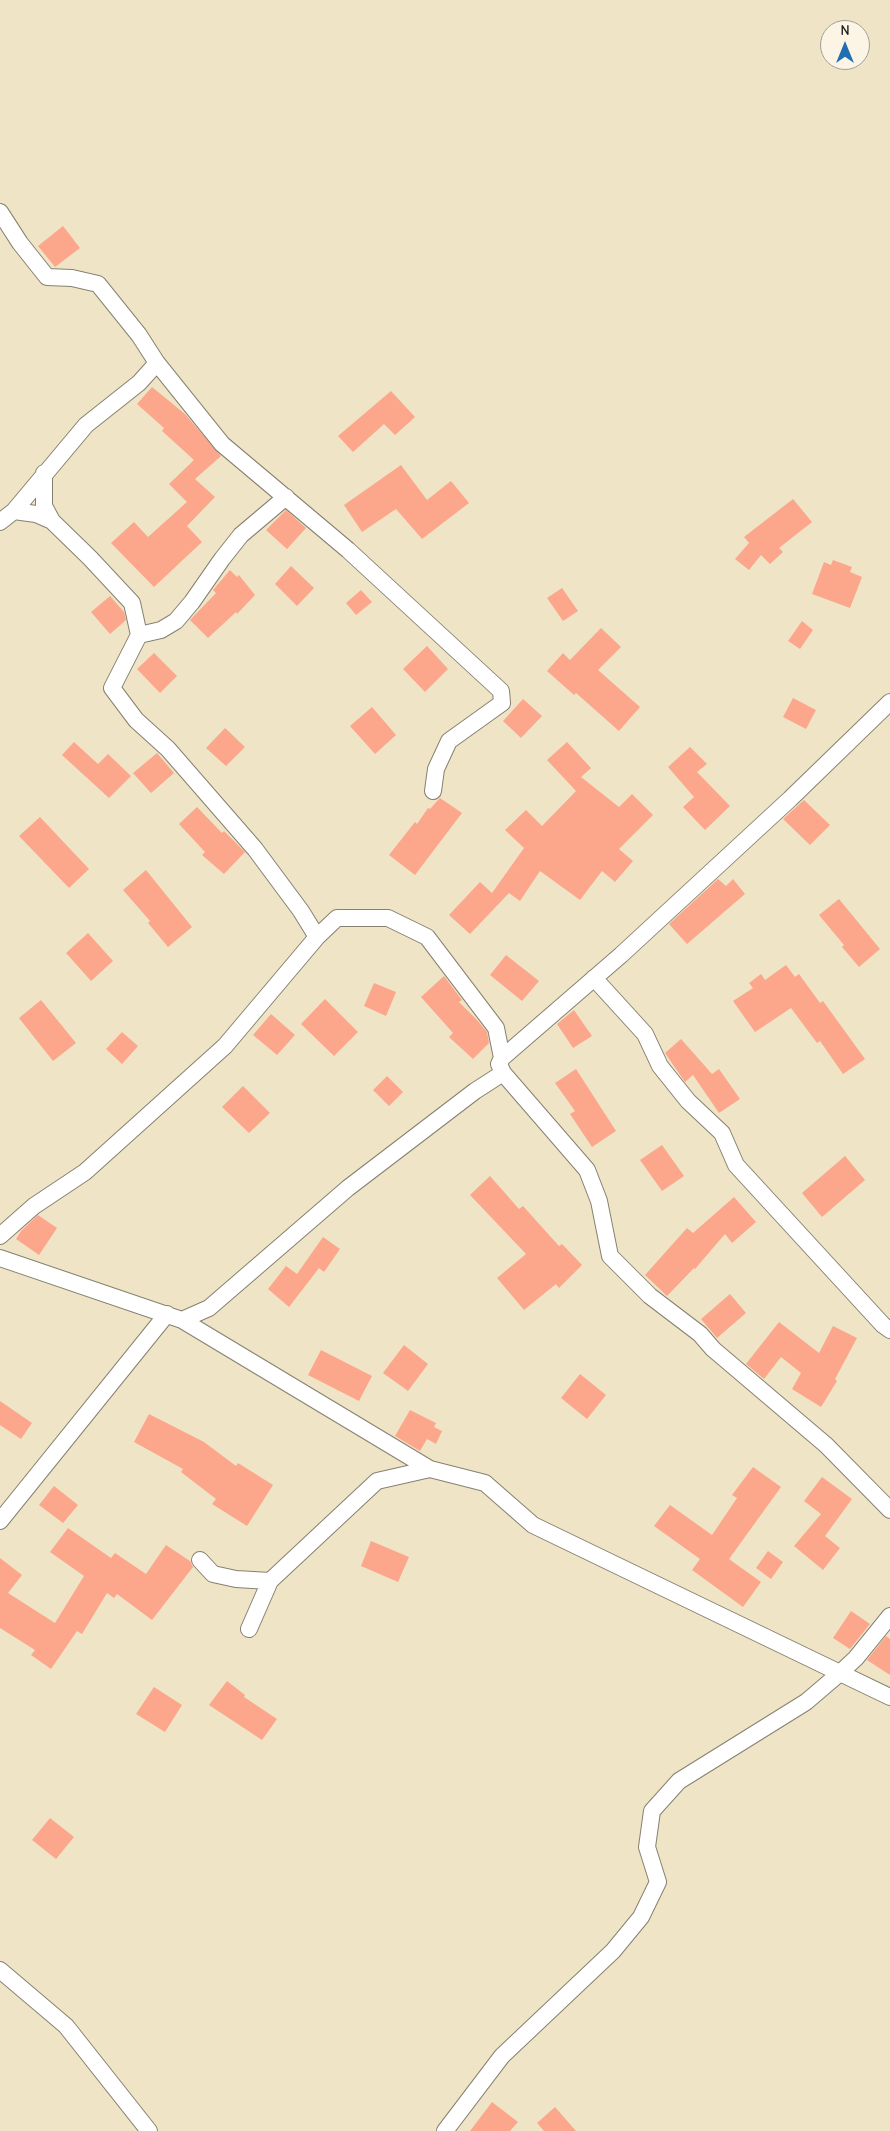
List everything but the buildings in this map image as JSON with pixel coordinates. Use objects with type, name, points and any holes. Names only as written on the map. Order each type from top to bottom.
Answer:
[{"type":"street","points":[[0,212],[20,243],[47,277],[72,278],[98,284],[139,335],[157,363],[222,444],[348,550],[501,691],[502,703],[449,741],[436,769],[433,790]]},
{"type":"street","points":[[0,522],[14,511],[86,425],[139,383],[157,363]]},
{"type":"street","points":[[44,473],[44,506],[52,521],[132,603],[139,635],[112,688],[136,720],[168,749],[255,849],[301,911],[317,937]]},
{"type":"street","points":[[139,635],[162,630],[176,620],[192,602],[241,535],[286,498]]},
{"type":"street","points":[[14,511],[36,514],[52,521]]},
{"type":"street","points":[[0,1521],[174,1317],[210,1308],[348,1188],[475,1091],[594,978],[790,799],[890,702]]},
{"type":"street","points":[[0,1236],[34,1206],[85,1172],[225,1046],[317,937],[337,918],[388,918],[427,937],[496,1028],[503,1066],[587,1170],[599,1201],[610,1256],[650,1296],[700,1334],[713,1349],[826,1445],[890,1510]]},
{"type":"street","points":[[594,978],[645,1034],[660,1066],[688,1101],[722,1133],[736,1165],[883,1325],[890,1330]]},
{"type":"street","points":[[0,1258],[174,1317],[430,1469],[485,1483],[533,1525],[890,1697]]},
{"type":"street","points":[[249,1629],[270,1581],[377,1480],[430,1469]]},
{"type":"street","points":[[200,1560],[213,1574],[236,1579],[270,1581]]},
{"type":"street","points":[[445,2131],[502,2056],[613,1951],[641,1917],[658,1882],[647,1847],[652,1811],[679,1781],[806,1702],[856,1658],[890,1616]]},
{"type":"street","points":[[0,1970],[66,2026],[149,2131]]}]
